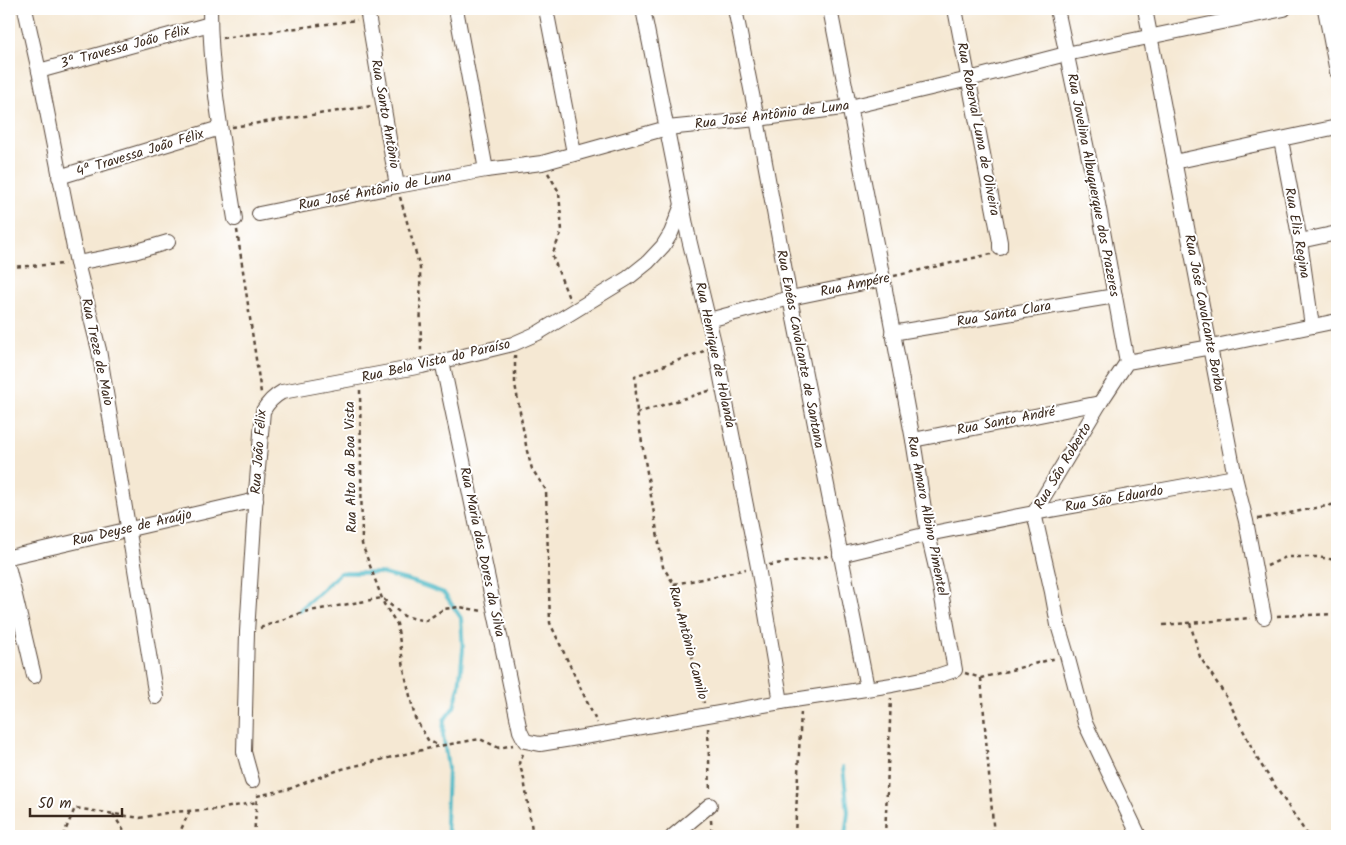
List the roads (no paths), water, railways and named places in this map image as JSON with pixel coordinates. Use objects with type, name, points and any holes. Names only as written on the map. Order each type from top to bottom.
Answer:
[{"type":"street","name":"Rua Treze de Maio","points":[[24,9],[39,71],[78,263],[99,350],[156,697]]},
{"type":"street","points":[[210,9],[210,40],[220,128],[235,219]]},
{"type":"street","points":[[456,9],[486,170]]},
{"type":"street","points":[[546,9],[574,153]]},
{"type":"street","name":"Rua Henrique de Holanda","points":[[643,9],[688,235],[723,387],[758,567],[781,702]]},
{"type":"street","name":"Rua Enéas Cavalcante de Santana","points":[[735,9],[867,688]]},
{"type":"street","name":"Rua Amaro Albino Pimentel","points":[[830,9],[883,279],[913,440],[928,534],[939,581],[955,670],[936,676],[867,688]]},
{"type":"street","name":"Rua Roberval Luna de Oliveira","points":[[955,9],[1000,248]]},
{"type":"street","name":"Rua Jovelina Albuquerque dos Prazeres","points":[[1057,9],[1094,182],[1127,362]]},
{"type":"street","name":"Rua José Cavalcante Borba","points":[[1145,9],[1235,477],[1246,521],[1254,572],[1264,617]]},
{"type":"street","name":"Rua José Antônio de Luna","points":[[259,214],[397,186],[486,170],[542,163],[667,128],[850,107],[1066,54],[1151,37],[1235,14],[1284,9]]},
{"type":"street","points":[[1325,9],[1337,72]]},
{"type":"street","name":"Rua Santo Antônio","points":[[368,14],[397,186]]},
{"type":"street","name":"3ª Travessa João Félix","points":[[39,71],[210,24]]},
{"type":"street","points":[[1174,162],[1337,127]]},
{"type":"street","name":"4ª Travessa João Félix","points":[[60,177],[220,128]]},
{"type":"street","name":"Rua Elis Regina","points":[[1281,140],[1300,241],[1312,326]]},
{"type":"street","name":"Rua Bela Vista do Paraíso","points":[[263,411],[273,397],[282,392],[422,366],[513,344],[538,334],[628,278],[648,262],[663,246],[671,233],[682,205]]},
{"type":"street","points":[[1300,241],[1337,233]]},
{"type":"street","points":[[78,263],[134,252],[168,242]]},
{"type":"street","name":"Rua Ampére","points":[[709,320],[790,298],[883,279]]},
{"type":"street","name":"Rua Santa Clara","points":[[892,333],[1115,296]]},
{"type":"street","points":[[1127,362],[1337,321]]},
{"type":"street","name":"Rua Maria das Dores da Silva","points":[[442,361],[494,613],[520,731],[525,742],[540,744],[781,702]]},
{"type":"street","name":"Rua São Roberto","points":[[1127,362],[1034,513],[1058,625],[1085,723],[1139,836]]},
{"type":"street","name":"Rua Santo André","points":[[913,440],[1100,403]]},
{"type":"street","name":"Rua João Félix","points":[[252,780],[244,752],[247,632],[263,411]]},
{"type":"street","name":"Rua São Eduardo","points":[[840,554],[1034,513],[1235,477]]},
{"type":"street","name":"Rua Deyse de Araújo","points":[[9,557],[256,500]]},
{"type":"street","points":[[9,570],[34,676]]},
{"type":"street","points":[[781,702],[867,688]]},
{"type":"street","points":[[673,836],[710,805]]},
{"type":"waterway","points":[[298,611],[340,573],[380,573],[414,582],[444,593],[461,618],[463,650],[459,687],[454,707],[444,720],[443,735],[448,768],[446,823],[450,836]]},
{"type":"waterway","points":[[843,767],[848,812],[845,836]]}]
